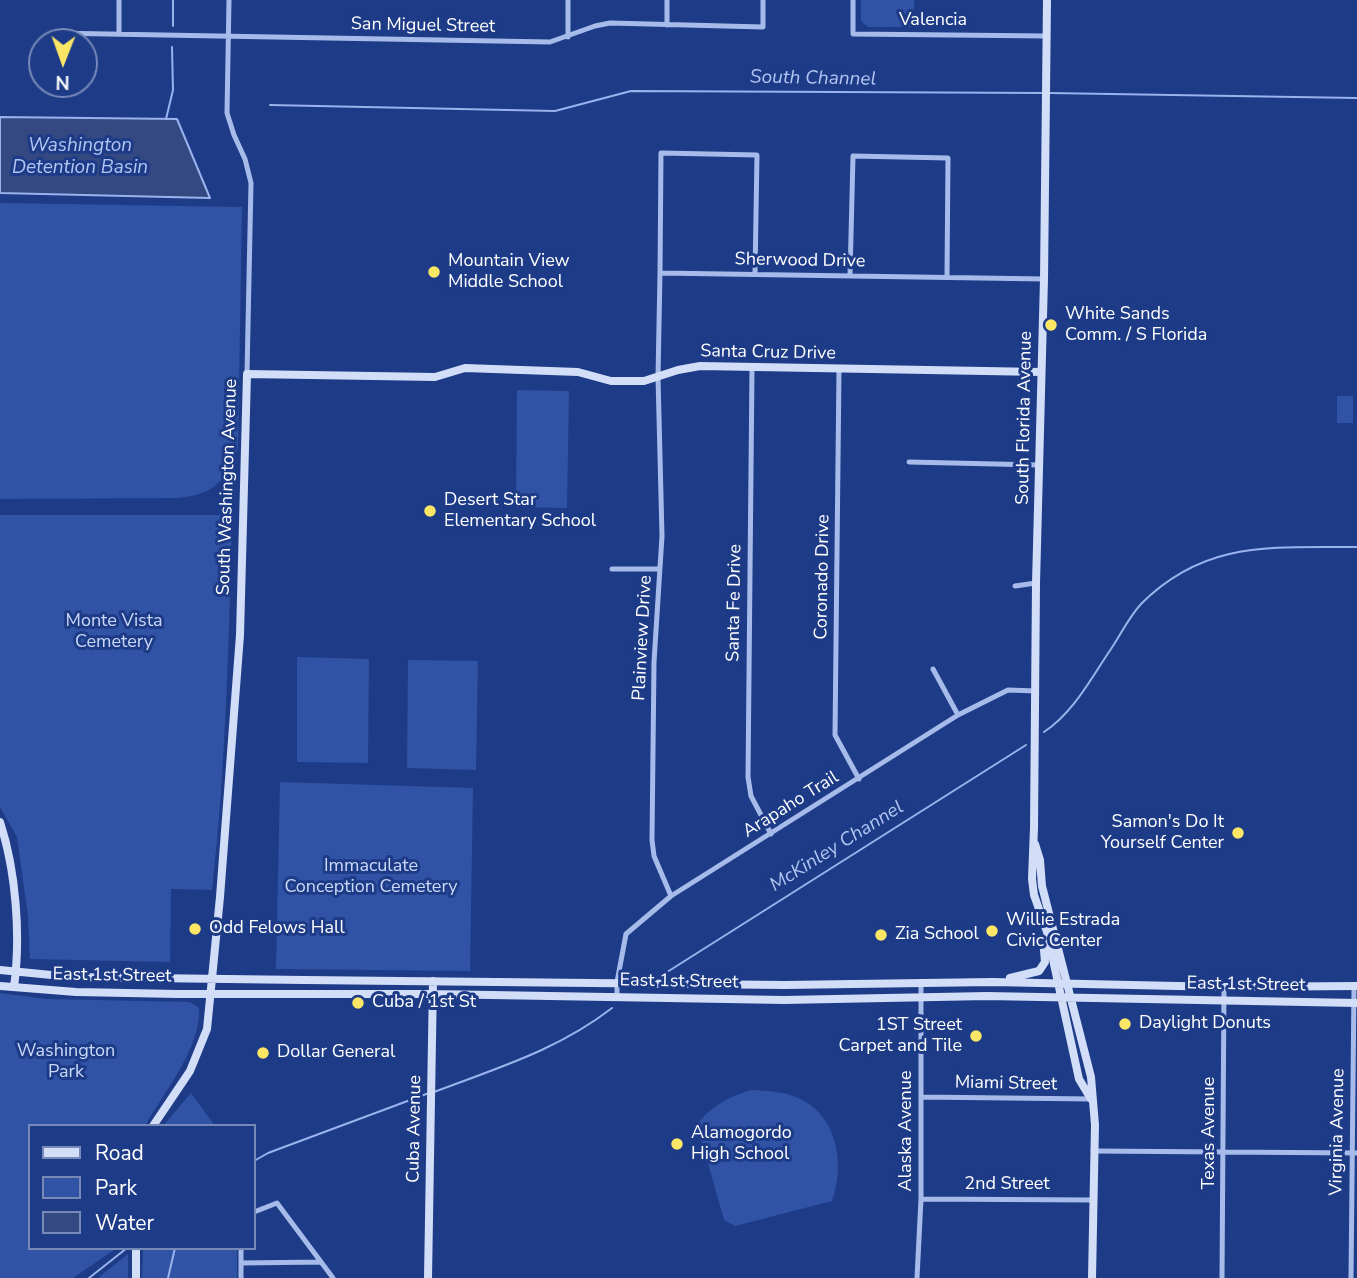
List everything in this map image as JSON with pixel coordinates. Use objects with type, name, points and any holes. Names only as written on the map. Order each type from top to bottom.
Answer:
[{"type":"main road","name":"South Florida Avenue","points":[[1047,0],[1034,838],[1031,860],[1034,895],[1046,932],[1079,1079],[1091,1099]]},
{"type":"main road","name":"Santa Cruz Drive","points":[[247,374],[435,377],[465,368],[578,372],[611,381],[644,381],[700,366],[1041,372]]},
{"type":"main road","name":"South Washington Avenue","points":[[154,1124],[190,1071],[207,1029],[240,635],[247,374]]},
{"type":"main road","points":[[0,822],[10,852],[17,936],[14,987]]},
{"type":"main road","name":"South Florida Avenue","points":[[1034,838],[1040,860],[1042,886],[1091,1076],[1095,1125],[1092,1278]]},
{"type":"main road","points":[[993,982],[1039,971],[1045,962],[1034,895]]},
{"type":"main road","name":"East 1st Street","points":[[0,970],[72,977],[784,985],[1057,982],[1224,987],[1356,986]]},
{"type":"main road","name":"Cuba Avenue","points":[[428,1278],[433,981]]},
{"type":"main road","name":"East 1st Street","points":[[0,986],[76,992],[784,1000],[987,996],[1355,1003]]},
{"type":"main road","points":[[136,1251],[136,1278]]},
{"type":"street","points":[[119,0],[119,34]]},
{"type":"street","name":"South Washington Avenue","points":[[229,0],[227,113],[245,159],[251,183],[247,374]]},
{"type":"street","points":[[568,0],[568,37]]},
{"type":"street","points":[[667,0],[667,25]]},
{"type":"street","name":"San Miguel Street","points":[[98,34],[551,43],[610,23],[763,27],[763,0]]},
{"type":"street","name":"Valencia","points":[[853,0],[853,34],[1047,36]]},
{"type":"street","points":[[658,377],[662,153],[757,155],[755,274]]},
{"type":"street","points":[[850,276],[853,156],[948,158],[947,276]]},
{"type":"street","name":"Sherwood Drive","points":[[660,273],[1044,279]]},
{"type":"street","name":"Santa Fe Drive","points":[[752,368],[748,777],[751,796],[771,834]]},
{"type":"street","name":"Coronado Drive","points":[[839,370],[835,736],[859,779]]},
{"type":"street","name":"Plainview Drive","points":[[658,377],[662,536],[654,662],[652,840],[654,856],[671,896]]},
{"type":"street","points":[[909,463],[1040,465]]},
{"type":"street","points":[[612,569],[660,569]]},
{"type":"street","points":[[1015,586],[1036,583]]},
{"type":"street","points":[[933,669],[958,715]]},
{"type":"street","name":"Arapaho Trail","points":[[617,997],[617,982],[626,934],[671,896],[958,715],[1008,690],[1036,691]]},
{"type":"street","points":[[527,996],[528,981]]},
{"type":"street","name":"Alaska Avenue","points":[[917,1278],[921,1199],[921,984]]},
{"type":"street","name":"Virginia Avenue","points":[[1351,1278],[1356,986]]},
{"type":"street","name":"Texas Avenue","points":[[1223,1278],[1224,987]]},
{"type":"street","name":"Miami Street","points":[[922,1097],[1091,1099]]},
{"type":"street","points":[[1093,1151],[1354,1153]]},
{"type":"street","name":"2nd Street","points":[[921,1199],[1092,1200]]},
{"type":"street","points":[[256,1211],[277,1203],[333,1278]]},
{"type":"street","points":[[241,1250],[241,1278]]},
{"type":"street","points":[[241,1263],[321,1262]]},
{"type":"green space","points":[[861,0],[914,0],[914,27],[868,27],[861,21]]},
{"type":"green space","points":[[0,203],[242,207],[238,448],[223,478],[210,490],[178,498],[0,499]]},
{"type":"green space","points":[[517,390],[569,391],[567,508],[516,507]]},
{"type":"green space","points":[[1337,396],[1353,396],[1353,423],[1337,423]]},
{"type":"green space","name":"Monte Vista Cemetery","points":[[0,515],[232,515],[224,749],[212,890],[171,889],[170,962],[30,959],[28,916],[17,837],[0,807]]},
{"type":"green space","points":[[297,657],[369,659],[368,763],[297,762]]},
{"type":"green space","points":[[408,660],[478,661],[476,770],[407,768]]},
{"type":"green space","name":"Immaculate Conception Cemetery","points":[[280,782],[473,788],[470,971],[276,969]]},
{"type":"green space","name":"Washington Park","points":[[0,993],[47,999],[190,1002],[199,1008],[198,1023],[188,1054],[146,1124],[28,1124],[28,1250],[114,1250],[73,1278],[0,1278]]},
{"type":"green space","points":[[751,1090],[793,1096],[820,1113],[834,1140],[837,1155],[838,1171],[832,1201],[735,1226],[724,1220],[697,1124],[721,1103]]},
{"type":"green space","points":[[191,1093],[214,1124],[165,1124]]},
{"type":"green space","points":[[143,1250],[237,1250],[237,1278],[142,1278]]},
{"type":"green space","points":[[128,1254],[128,1278],[98,1278]]},
{"type":"water","name":"Washington Detention Basin","points":[[0,117],[177,119],[210,198],[0,193]]},
{"type":"waterway","points":[[173,0],[173,26]]},
{"type":"waterway","points":[[166,119],[173,90],[172,47]]},
{"type":"waterway","name":"South Channel","points":[[270,105],[555,111],[631,91],[1044,93]]},
{"type":"waterway","name":"South Channel","points":[[1049,93],[1357,98]]},
{"type":"waterway","name":"McKinley Channel","points":[[1044,732],[1064,715],[1081,694],[1141,604],[1165,583],[1190,568],[1216,558],[1269,548],[1357,547]]},
{"type":"waterway","name":"McKinley Channel","points":[[664,974],[1026,745]]},
{"type":"waterway","name":"McKinley Channel","points":[[434,1092],[549,1047],[612,1008]]},
{"type":"waterway","name":"McKinley Channel","points":[[256,1160],[429,1093]]},
{"type":"waterway","name":"McKinley Channel","points":[[89,1278],[124,1250]]},
{"type":"waterway","points":[[168,1278],[175,1250]]},
{"type":"place","name":"Mountain View Middle School","points":[[434,272]]},
{"type":"place","name":"White Sands Comm. / S Florida","points":[[1051,325]]},
{"type":"place","name":"Desert Star Elementary School","points":[[430,511]]},
{"type":"place","name":"Samon's Do It Yourself Center","points":[[1238,833]]},
{"type":"place","name":"Odd Felows Hall","points":[[195,929]]},
{"type":"place","name":"Willie Estrada Civic Center","points":[[992,931]]},
{"type":"place","name":"Zia School","points":[[881,935]]},
{"type":"place","name":"Cuba / 1st St","points":[[358,1003]]},
{"type":"place","name":"Daylight Donuts","points":[[1125,1024]]},
{"type":"place","name":"1ST Street Carpet and Tile","points":[[976,1036]]},
{"type":"place","name":"Dollar General","points":[[263,1053]]},
{"type":"place","name":"Alamogordo High School","points":[[677,1144]]}]
